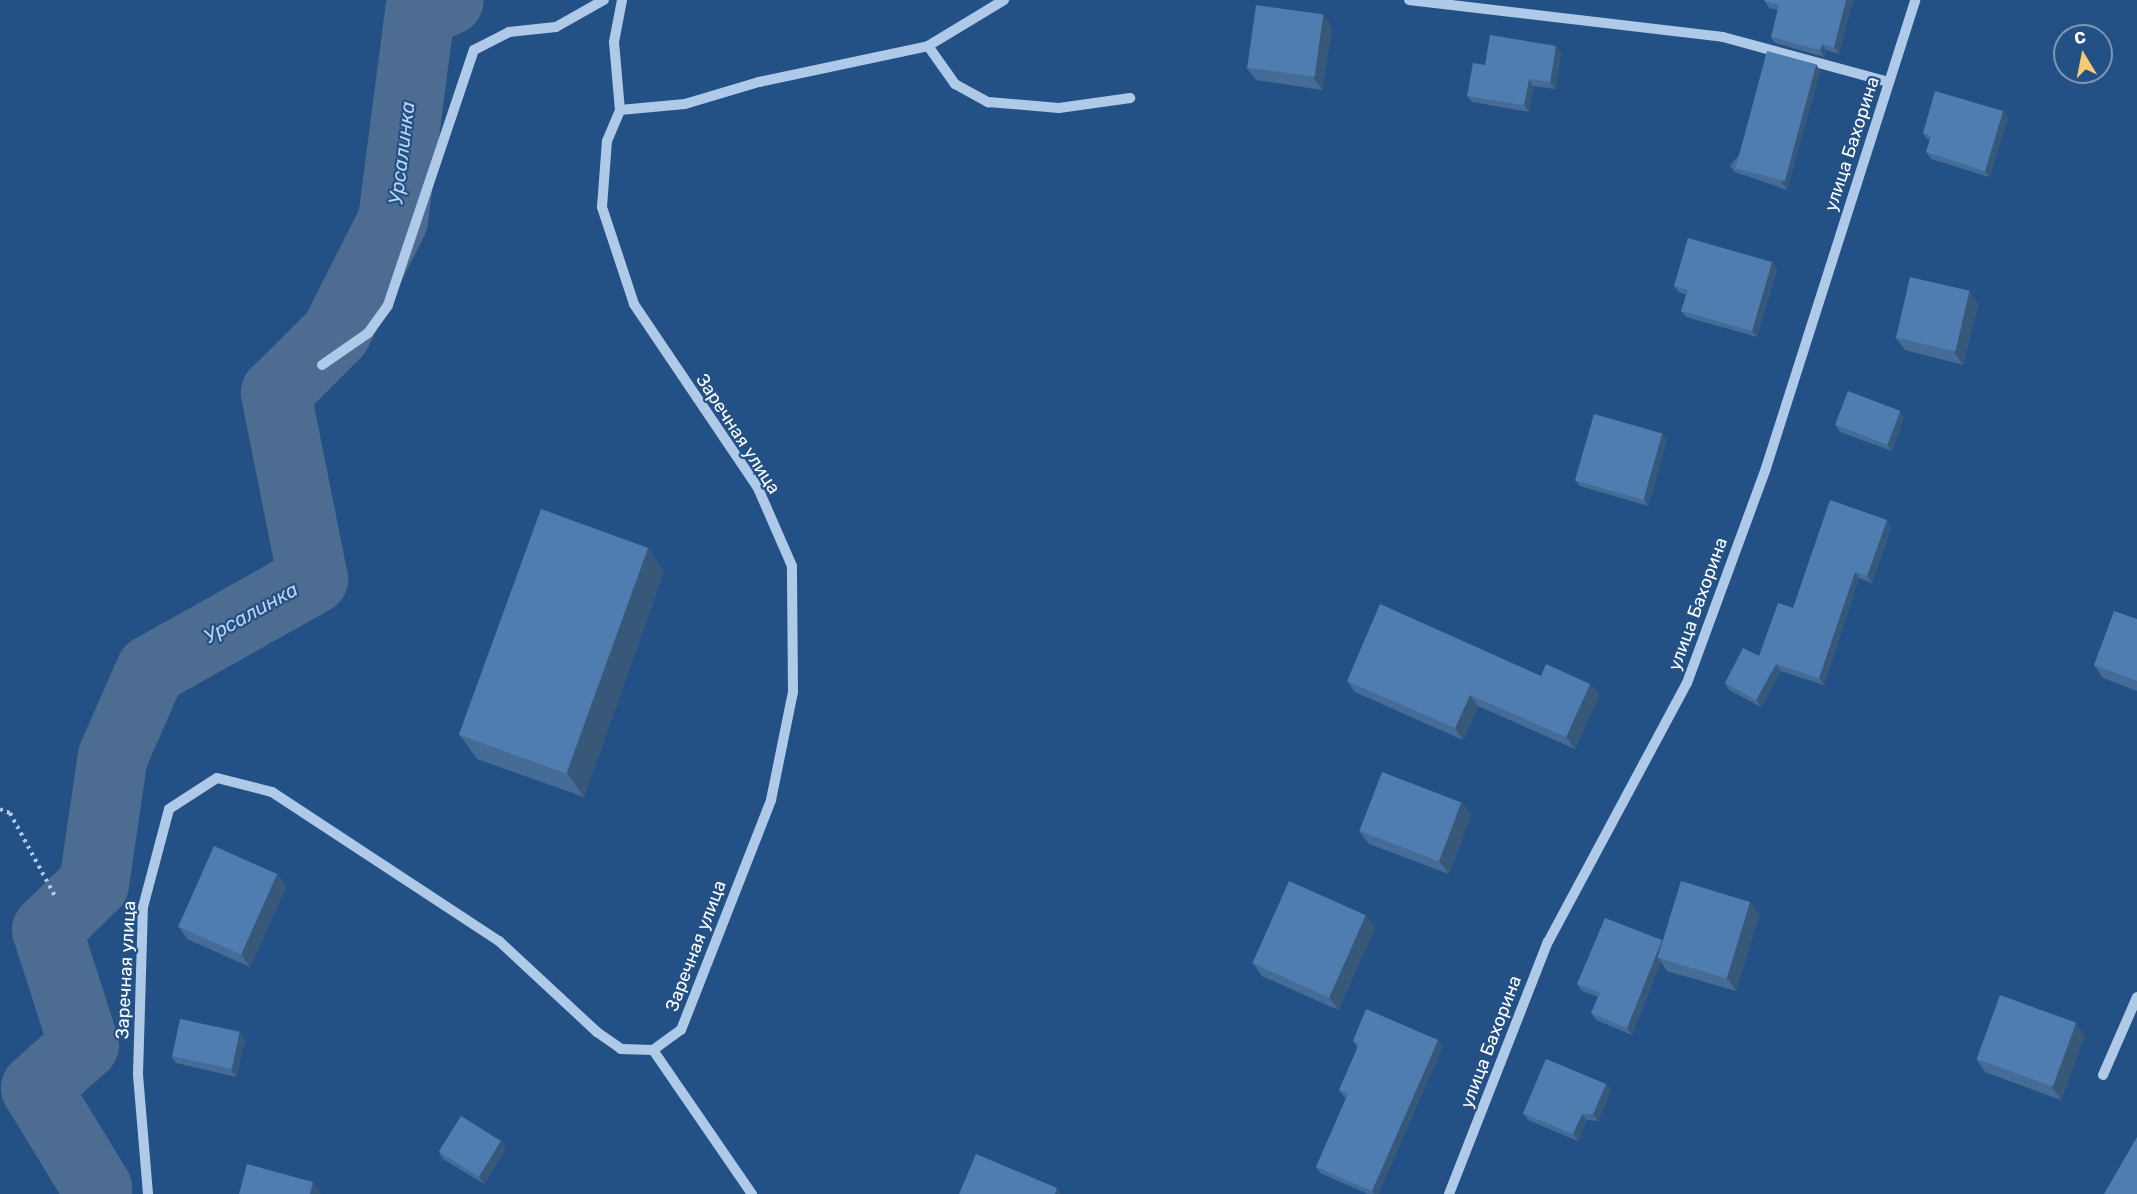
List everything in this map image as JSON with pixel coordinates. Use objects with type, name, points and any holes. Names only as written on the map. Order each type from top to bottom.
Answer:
[{"type":"street","points":[[322,365],[368,333],[388,305],[474,50],[509,32],[556,27],[604,0]]},
{"type":"street","points":[[622,0],[614,42],[620,110],[685,104],[759,82],[928,46],[1004,0]]},
{"type":"street","points":[[1409,0],[1723,38],[1889,82]]},
{"type":"street","name":"улица Бахорина","points":[[1449,1194],[1548,942],[1687,683],[1766,468],[1915,0]]},
{"type":"street","points":[[928,46],[956,84],[988,102],[1059,108],[1130,98]]},
{"type":"street","name":"Заречная улица","points":[[148,1194],[138,1074],[143,907],[169,809],[217,778],[272,792],[499,941],[597,1032],[621,1049],[653,1050],[681,1030],[771,800],[794,692],[795,616],[792,566],[758,488],[634,304],[602,207],[608,141],[620,110]]},
{"type":"street","points":[[2103,1075],[2137,997]]},
{"type":"street","points":[[653,1050],[752,1194]]},
{"type":"path","points":[[0,809],[10,813],[56,898]]},
{"type":"building","points":[[1764,0],[1846,0],[1834,47],[1822,44],[1820,50],[1771,37],[1779,5]]},
{"type":"building","points":[[1256,5],[1323,14],[1315,77],[1247,67]]},
{"type":"building","points":[[1490,35],[1556,46],[1550,82],[1529,79],[1524,105],[1467,96],[1473,63],[1485,65]]},
{"type":"building","points":[[1767,51],[1816,64],[1785,181],[1736,168]]},
{"type":"building","points":[[1935,91],[2003,111],[1985,171],[1926,152],[1931,136],[1923,133]]},
{"type":"building","points":[[1688,238],[1772,262],[1752,331],[1681,311],[1688,290],[1674,286]]},
{"type":"building","points":[[1910,277],[1969,291],[1955,351],[1896,337]]},
{"type":"building","points":[[1848,391],[1900,411],[1887,445],[1835,425]]},
{"type":"building","points":[[1594,414],[1662,434],[1643,500],[1575,480]]},
{"type":"building","points":[[1830,500],[1887,520],[1867,576],[1855,572],[1819,678],[1776,664],[1756,700],[1725,683],[1743,648],[1759,656],[1778,603],[1793,608]]},
{"type":"building","points":[[541,509],[648,548],[566,774],[459,735]]},
{"type":"building","points":[[1380,604],[1541,676],[1546,664],[1590,684],[1566,737],[1470,695],[1455,728],[1347,681]]},
{"type":"building","points":[[2114,611],[2137,619],[2137,681],[2094,665]]},
{"type":"building","points":[[1382,772],[1461,802],[1439,861],[1359,831]]},
{"type":"building","points":[[214,846],[277,874],[241,954],[178,926]]},
{"type":"building","points":[[1289,881],[1366,915],[1329,997],[1252,963]]},
{"type":"building","points":[[1681,881],[1750,902],[1726,979],[1658,958]]},
{"type":"building","points":[[1605,918],[1662,940],[1627,1028],[1591,1013],[1600,993],[1577,984]]},
{"type":"building","points":[[2000,995],[2076,1023],[2053,1087],[1977,1059]]},
{"type":"building","points":[[1366,1009],[1438,1040],[1372,1191],[1316,1167],[1348,1094],[1339,1090],[1359,1044],[1353,1041]]},
{"type":"building","points":[[180,1019],[240,1032],[232,1069],[172,1056]]},
{"type":"building","points":[[1546,1059],[1606,1084],[1593,1114],[1582,1114],[1573,1134],[1523,1113]]},
{"type":"building","points":[[461,1116],[501,1141],[479,1177],[439,1152]]},
{"type":"building","points":[[2137,1137],[2137,1194],[2104,1194]]},
{"type":"building","points":[[976,1154],[1057,1188],[1055,1194],[959,1194]]},
{"type":"building","points":[[247,1164],[313,1182],[310,1194],[239,1194]]},
{"type":"waterway","name":"Урсалинка","points":[[97,1194],[97,1188],[36,1088],[84,1045],[47,930],[94,884],[113,756],[151,670],[313,579],[276,393],[336,333],[393,220],[420,12],[449,0]]}]
